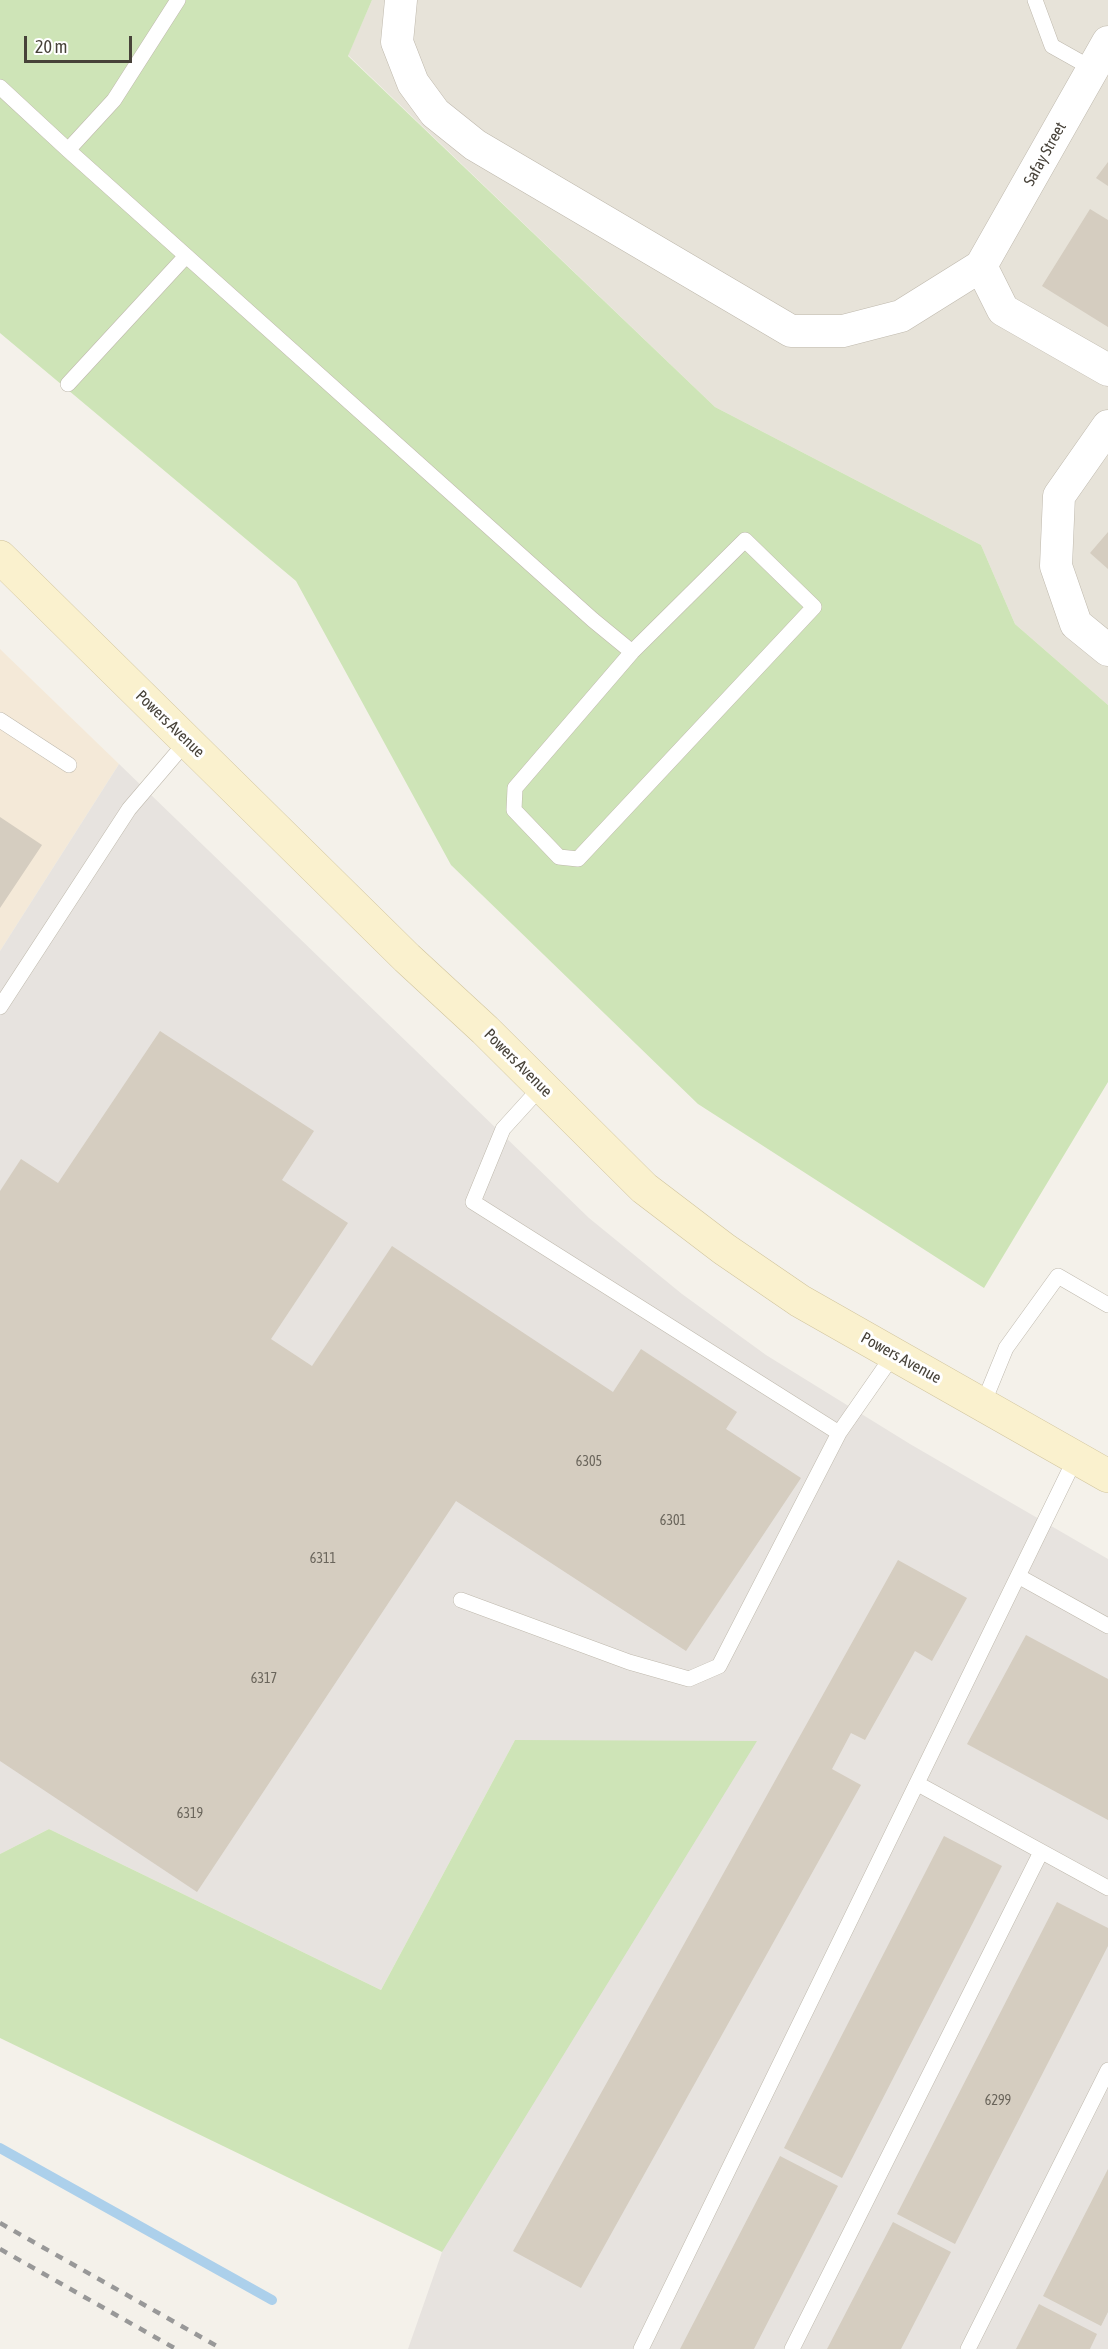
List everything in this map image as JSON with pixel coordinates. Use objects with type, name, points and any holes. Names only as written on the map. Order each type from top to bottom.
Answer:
[{"type":"street","points":[[401,0],[397,42],[413,83],[435,113],[475,145],[791,331],[843,331],[901,316],[981,266],[1003,310],[1108,370]]},
{"type":"street","name":"Safay Street","points":[[981,266],[1108,42]]},
{"type":"street","points":[[1108,426],[1059,496],[1056,566],[1076,624],[1108,650]]},
{"type":"street","name":"Powers Avenue","points":[[2,563],[407,958],[485,1030],[644,1188],[724,1250],[800,1301],[1108,1476]]},
{"type":"lane","points":[[68,150],[114,100],[178,0]]},
{"type":"lane","points":[[1035,0],[1052,46],[1093,69]]},
{"type":"lane","points":[[0,87],[593,620],[632,652]]},
{"type":"lane","points":[[68,384],[186,256]]},
{"type":"lane","points":[[745,540],[814,607],[578,859],[559,857],[514,810],[515,788],[632,652],[745,540]]},
{"type":"lane","points":[[0,720],[69,765]]},
{"type":"lane","points":[[0,1007],[129,809],[187,741]]},
{"type":"lane","points":[[542,1086],[503,1129],[473,1202],[839,1433]]},
{"type":"lane","points":[[983,1404],[1006,1348],[1058,1276],[1108,1305]]},
{"type":"lane","points":[[461,1600],[629,1662],[689,1679],[719,1666],[839,1433],[894,1354]]},
{"type":"lane","points":[[641,2349],[1076,1457]]},
{"type":"lane","points":[[1018,1576],[1108,1626]]},
{"type":"lane","points":[[918,1784],[1108,1888]]},
{"type":"lane","points":[[792,2349],[1041,1852]]},
{"type":"lane","points":[[968,2349],[1108,2070]]},
{"type":"shaded area","points":[[372,0],[1108,0],[1108,705],[1015,624],[981,545],[715,407],[348,55]]},
{"type":"shaded area","points":[[0,649],[119,764],[0,951]]},
{"type":"shaded area","points":[[119,764],[589,1218],[682,1294],[766,1355],[910,1444],[1108,1559],[1108,2349],[408,2349],[442,2252],[515,1740],[381,1990],[49,1829],[0,1854],[0,951]]},
{"type":"green space","points":[[0,0],[372,0],[348,56],[715,407],[981,545],[1015,624],[1108,705],[1108,1082],[984,1288],[698,1104],[451,865],[296,581],[0,333]]},
{"type":"green space","points":[[515,1740],[757,1741],[442,2252],[0,2038],[0,1854],[49,1829],[381,1990]]},
{"type":"building","points":[[1108,162],[1108,186],[1096,178]]},
{"type":"building","points":[[1090,209],[1108,220],[1108,327],[1042,286]]},
{"type":"building","points":[[1108,532],[1108,569],[1090,553]]},
{"type":"building","points":[[0,817],[42,845],[0,908]]},
{"type":"building","points":[[160,1031],[314,1131],[282,1180],[348,1223],[271,1339],[312,1366],[392,1246],[613,1392],[641,1349],[737,1412],[726,1429],[801,1478],[686,1651],[456,1501],[197,1892],[0,1761],[0,1191],[21,1159],[58,1183]]},
{"type":"building","points":[[898,1560],[967,1598],[932,1661],[915,1651],[865,1740],[851,1733],[832,1769],[861,1785],[581,2288],[513,2251]]},
{"type":"building","points":[[1026,1635],[1108,1679],[1108,1820],[967,1744]]},
{"type":"building","points":[[944,1836],[1002,1866],[842,2178],[784,2148]]},
{"type":"building","points":[[1057,1902],[1108,1928],[1108,1946],[955,2244],[897,2214]]},
{"type":"building","points":[[780,2156],[838,2186],[754,2349],[680,2349]]},
{"type":"building","points":[[1108,2169],[1108,2312],[1101,2326],[1043,2296]]},
{"type":"building","points":[[893,2222],[951,2252],[901,2349],[827,2349]]},
{"type":"building","points":[[1039,2304],[1097,2334],[1090,2349],[1016,2349]]},
{"type":"waterway","points":[[0,2148],[272,2300]]},
{"type":"railway","points":[[0,2223],[222,2349]]},
{"type":"railway","points":[[0,2249],[176,2349]]}]
